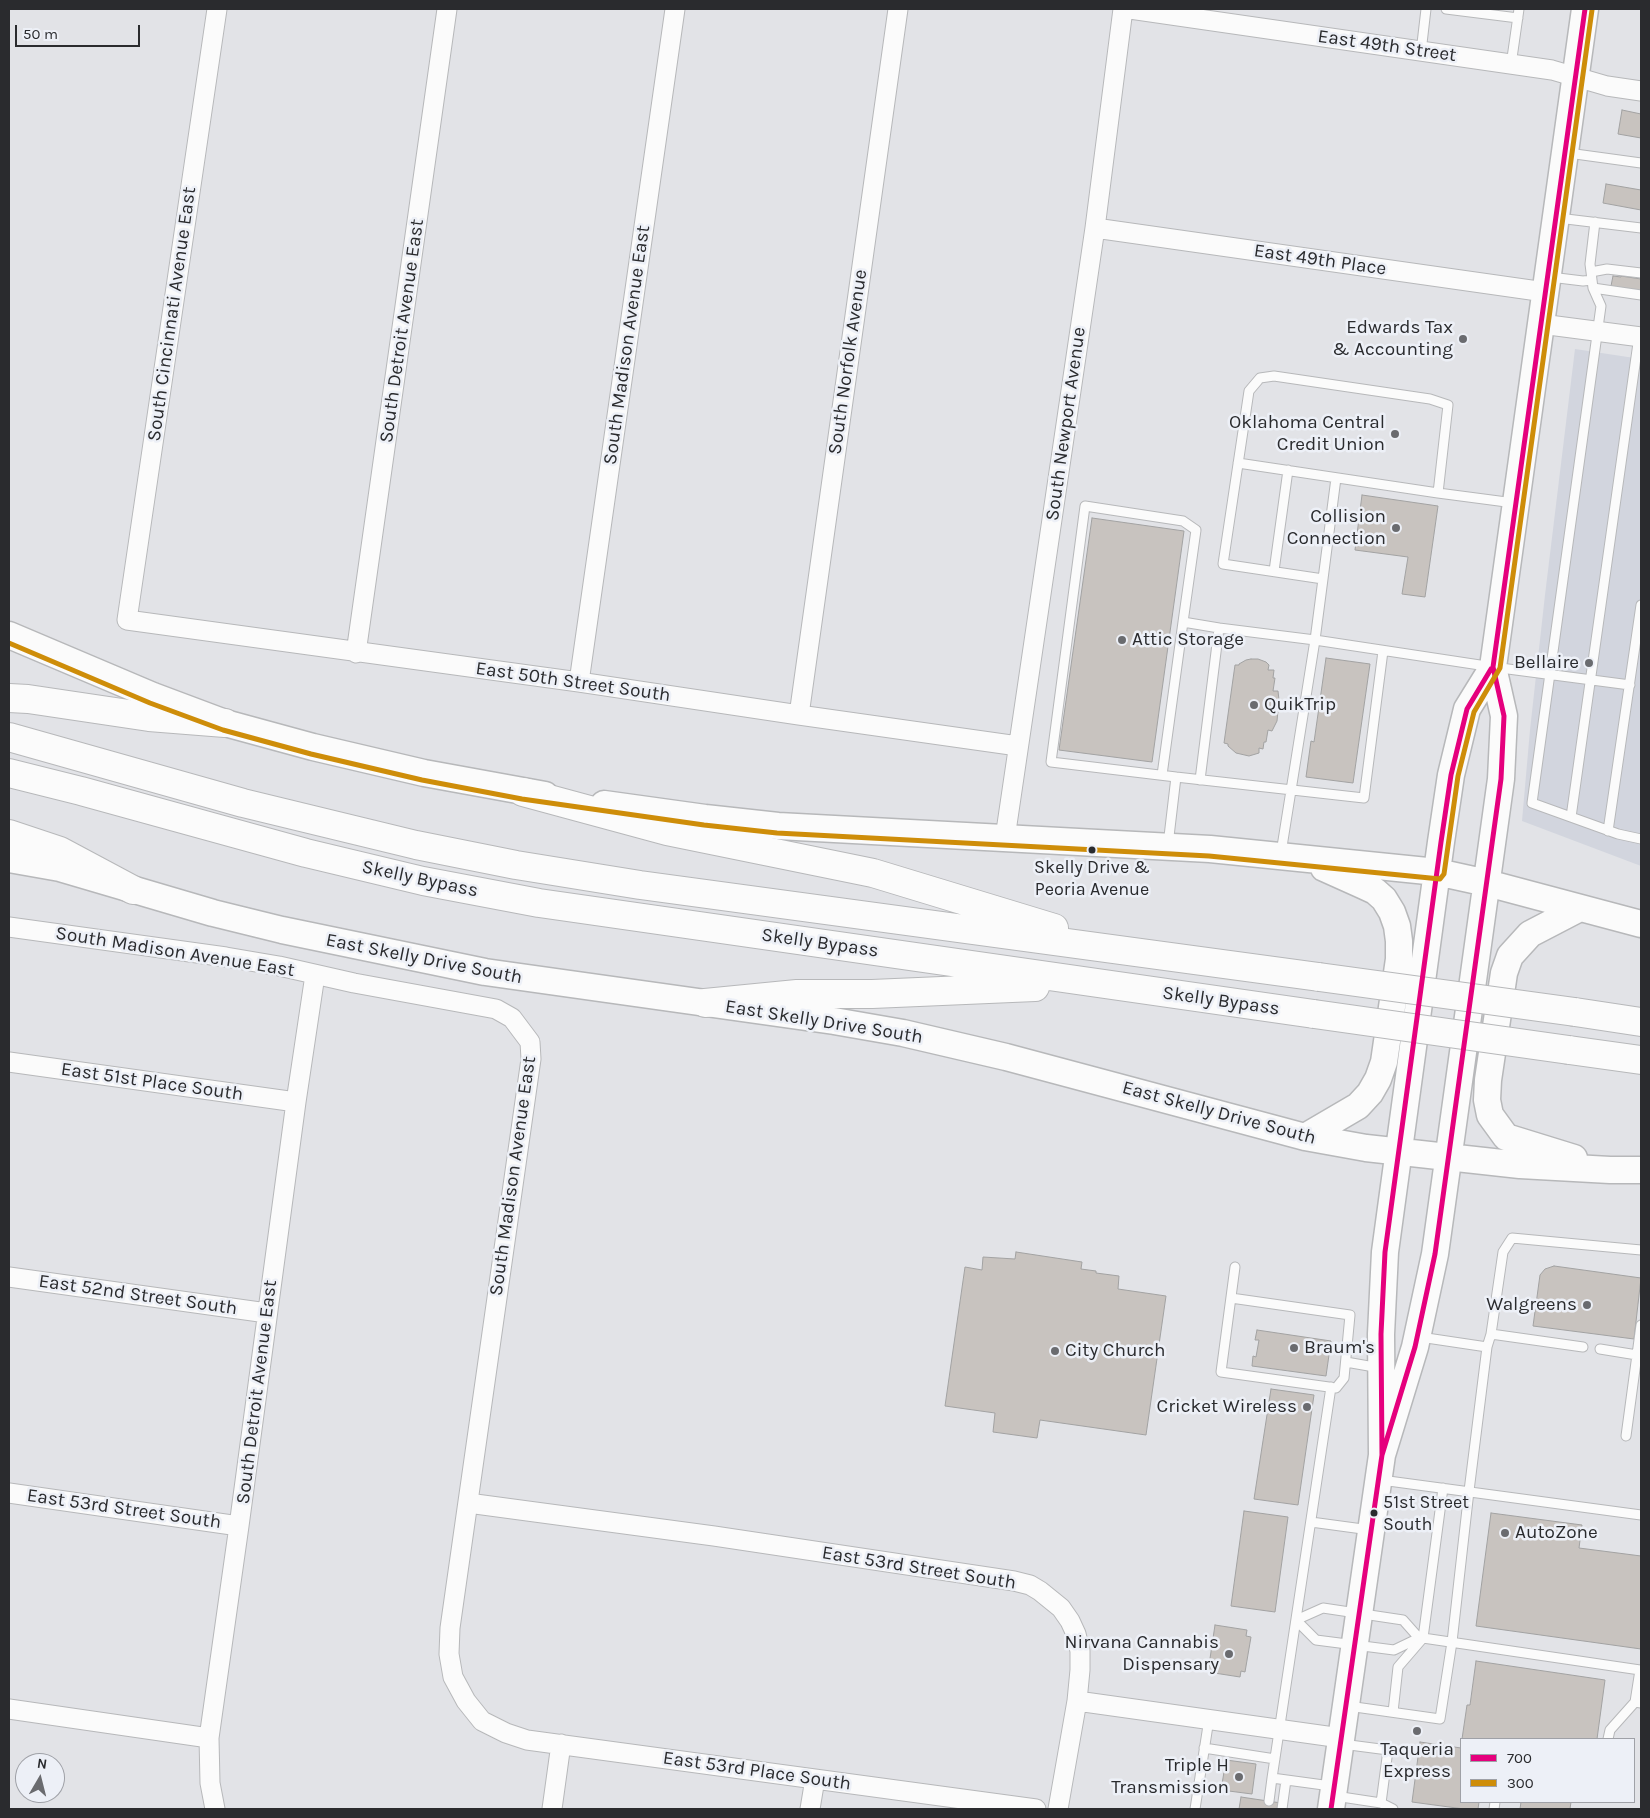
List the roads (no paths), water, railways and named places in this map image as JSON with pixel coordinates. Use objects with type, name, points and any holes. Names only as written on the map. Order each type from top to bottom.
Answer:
[{"type":"highway","points":[[9,698],[28,699],[149,717],[225,722]]},
{"type":"highway","name":"Skelly Bypass","points":[[9,737],[243,803],[416,845],[516,865],[640,885],[1641,1022]]},
{"type":"highway","name":"Skelly Bypass","points":[[9,772],[306,853],[423,881],[539,903],[1641,1060]]},
{"type":"highway","points":[[523,792],[667,831],[873,872],[1132,952]]},
{"type":"highway","points":[[9,834],[60,851],[133,890]]},
{"type":"highway","points":[[705,1003],[797,994],[872,994],[1099,984]]},
{"type":"main road","points":[[1380,1467],[1418,1337],[1435,1254],[1501,779],[1504,716],[1493,667],[1575,76],[1586,9]]},
{"type":"main road","points":[[9,635],[153,696],[225,722],[313,747],[523,792],[705,818],[769,825],[1168,847],[1292,857],[1437,872],[1487,883],[1641,924]]},
{"type":"main road","points":[[1332,1797],[1380,1467],[1381,1334],[1385,1252],[1437,872],[1451,775],[1468,708],[1493,667]]},
{"type":"main road","points":[[1292,857],[1375,891],[1384,899],[1392,912],[1399,941],[1399,958],[1384,1062],[1378,1080],[1370,1093],[1358,1106],[1305,1137]]},
{"type":"main road","name":"East Skelly Drive South","points":[[9,859],[60,868],[213,913],[352,946],[485,972],[834,1021],[903,1033],[1006,1057],[1305,1137],[1448,1158],[1520,1165],[1641,1170]]},
{"type":"main road","points":[[1580,908],[1530,934],[1510,956],[1504,973],[1488,1080],[1487,1100],[1490,1115],[1506,1137],[1610,1170]]},
{"type":"street","name":"South Cincinnati Avenue East","points":[[127,620],[217,9]]},
{"type":"street","name":"South Detroit Avenue East","points":[[356,653],[447,9]]},
{"type":"street","name":"South Madison Avenue East","points":[[579,682],[675,9]]},
{"type":"street","name":"South Norfolk Avenue","points":[[799,715],[898,9]]},
{"type":"street","name":"South Newport Avenue","points":[[1005,838],[1095,228],[1123,9]]},
{"type":"street","name":"East 49th Street","points":[[1130,9],[1552,70],[1607,86],[1641,91]]},
{"type":"street","name":"East 49th Place","points":[[1095,228],[1547,284]]},
{"type":"street","points":[[1541,324],[1640,337]]},
{"type":"street","name":"East 50th Street South","points":[[127,620],[356,653],[579,682],[1018,746]]},
{"type":"street","name":"South Madison Avenue East","points":[[9,927],[226,957],[496,1009],[512,1018],[530,1042],[531,1059],[450,1628],[449,1654],[453,1678],[466,1701],[482,1721]]},
{"type":"street","name":"South Detroit Avenue East","points":[[215,1809],[210,1783],[209,1738],[315,975]]},
{"type":"street","name":"East 51st Place South","points":[[9,1062],[296,1102]]},
{"type":"street","name":"East 52nd Street South","points":[[9,1277],[267,1313]]},
{"type":"street","name":"East 53rd Street South","points":[[9,1493],[239,1526]]},
{"type":"street","name":"East 53rd Street South","points":[[468,1504],[714,1536],[1014,1581],[1030,1586],[1048,1596],[1061,1608],[1076,1634],[1080,1651],[1077,1701],[1058,1809]]},
{"type":"street","points":[[1077,1701],[1280,1729],[1340,1741]]},
{"type":"street","points":[[9,1709],[209,1738]]},
{"type":"street","name":"East 53rd Place South","points":[[482,1721],[506,1733],[527,1740],[1036,1809]]},
{"type":"street","points":[[552,1809],[561,1744]]},
{"type":"street","points":[[810,1809],[815,1779]]},
{"type":"lane","points":[[1421,52],[1426,9]]},
{"type":"lane","points":[[1446,9],[1518,13],[1511,64]]},
{"type":"lane","points":[[1565,152],[1641,163]]},
{"type":"lane","points":[[1556,217],[1641,228]]},
{"type":"lane","points":[[1595,222],[1590,264],[1592,280],[1600,306],[1532,803],[1608,831],[1641,839]]},
{"type":"lane","points":[[1592,280],[1608,269],[1641,274]]},
{"type":"lane","points":[[1547,284],[1592,280],[1641,295]]},
{"type":"lane","points":[[1571,817],[1589,679],[1640,337]]},
{"type":"lane","points":[[1323,580],[1224,564],[1249,391],[1260,378],[1274,376],[1430,399],[1448,406],[1438,492]]},
{"type":"lane","points":[[1238,463],[1516,503]]},
{"type":"lane","points":[[1274,571],[1288,470]]},
{"type":"lane","points":[[1292,857],[1292,790],[1315,640],[1336,478]]},
{"type":"lane","points":[[1162,776],[1196,530],[1183,521],[1085,506],[1052,762],[1162,776],[1364,798],[1383,651]]},
{"type":"lane","points":[[1608,831],[1641,605]]},
{"type":"lane","points":[[1183,622],[1630,685]]},
{"type":"lane","points":[[1200,780],[1219,628]]},
{"type":"lane","points":[[1168,847],[1176,777]]},
{"type":"lane","points":[[1346,1705],[1440,1719],[1452,1642],[1487,1347],[1491,1334],[1503,1252],[1512,1238],[1641,1250]]},
{"type":"lane","points":[[1231,1298],[1350,1315],[1344,1378],[1336,1388],[1221,1372],[1235,1267]]},
{"type":"lane","points":[[1626,1436],[1641,1325]]},
{"type":"lane","points":[[1491,1334],[1584,1347]]},
{"type":"lane","points":[[1418,1337],[1487,1347]]},
{"type":"lane","points":[[1600,1349],[1637,1354]]},
{"type":"lane","points":[[1346,1362],[1381,1368]]},
{"type":"lane","points":[[1269,1801],[1331,1387]]},
{"type":"lane","points":[[1380,1467],[1442,1488],[1641,1516]]},
{"type":"lane","points":[[1393,1712],[1398,1667],[1421,1638],[1442,1488]]},
{"type":"lane","points":[[1310,1522],[1371,1530]]},
{"type":"lane","points":[[1296,1620],[1323,1608],[1403,1620],[1421,1638]]},
{"type":"lane","points":[[1296,1620],[1316,1640],[1394,1650],[1421,1638],[1640,1670],[1638,1702],[1610,1730],[1608,1738]]},
{"type":"lane","points":[[1195,1809],[1209,1720]]},
{"type":"lane","points":[[1340,1741],[1388,1750],[1381,1803]]},
{"type":"lane","points":[[1204,1748],[1275,1759]]},
{"type":"lane","points":[[1272,1778],[1286,1780],[1332,1797],[1381,1803],[1393,1809]]},
{"type":"lane","points":[[1282,1809],[1286,1780]]},
{"type":"place","name":"Edwards Tax & Accounting","points":[[1463,339]]},
{"type":"place","name":"Oklahoma Central Credit Union","points":[[1395,434]]},
{"type":"place","name":"Collision Connection","points":[[1396,528]]},
{"type":"place","name":"Attic Storage","points":[[1122,640]]},
{"type":"place","name":"Bellaire","points":[[1589,663]]},
{"type":"place","name":"QuikTrip","points":[[1254,705]]},
{"type":"place","name":"Skelly Drive & Peoria Avenue","points":[[1092,850]]},
{"type":"place","name":"Walgreens","points":[[1587,1305]]},
{"type":"place","name":"Braum's","points":[[1294,1348]]},
{"type":"place","name":"City Church","points":[[1055,1351]]},
{"type":"place","name":"Cricket Wireless","points":[[1307,1407]]},
{"type":"place","name":"51st Street South","points":[[1374,1513]]},
{"type":"place","name":"AutoZone","points":[[1505,1533]]},
{"type":"place","name":"Nirvana Cannabis Dispensary","points":[[1229,1654]]},
{"type":"place","name":"Taqueria Express","points":[[1417,1731]]},
{"type":"place","name":"Triple H Transmission","points":[[1239,1777]]}]
